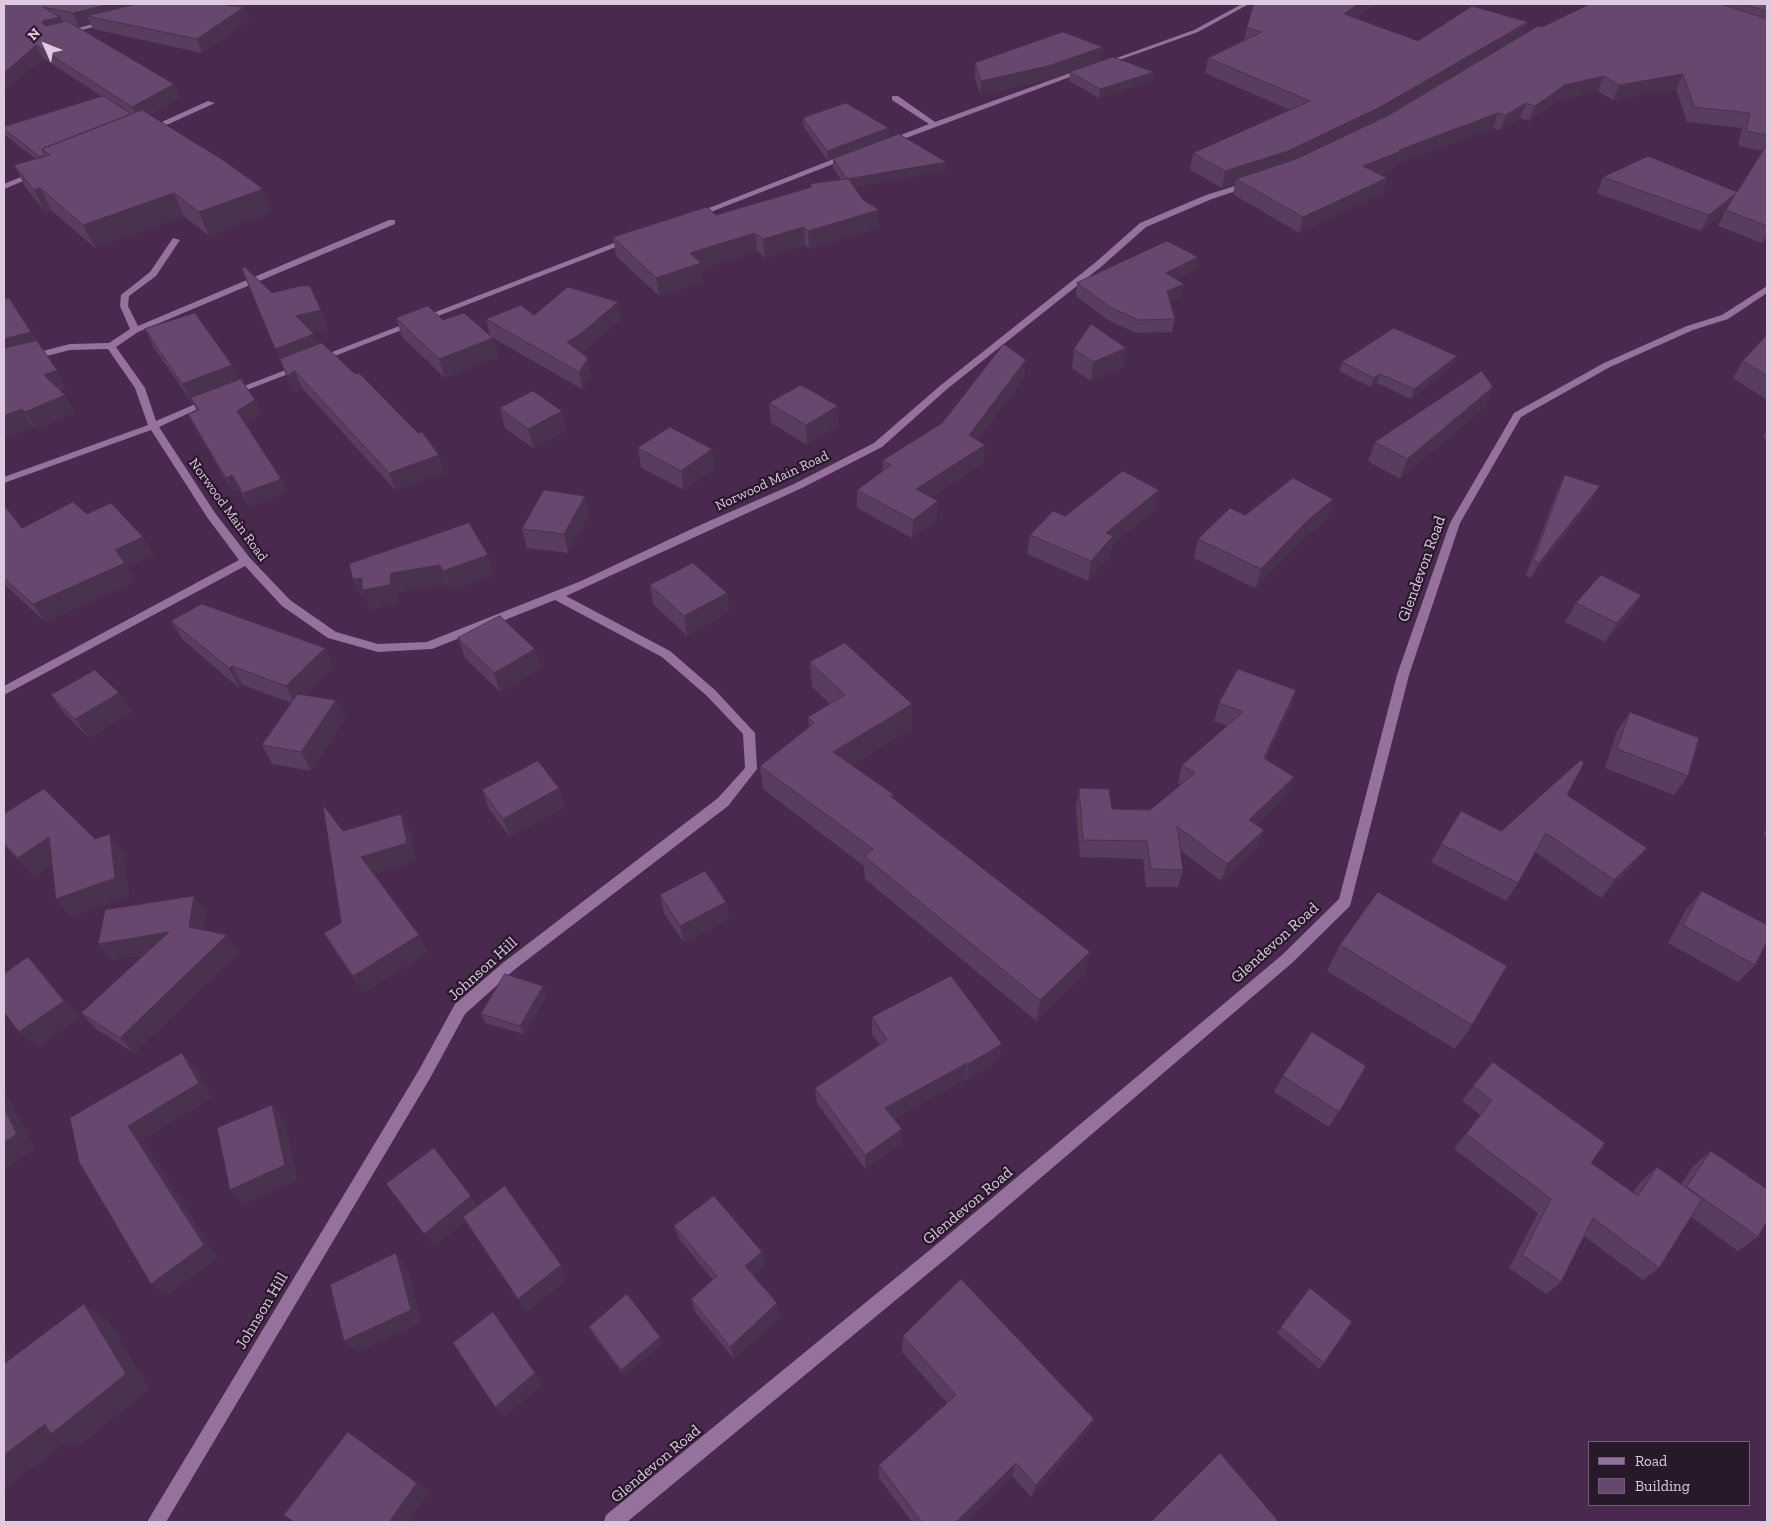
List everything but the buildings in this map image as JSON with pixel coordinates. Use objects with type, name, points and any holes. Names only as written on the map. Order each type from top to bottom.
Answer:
[{"type":"street","points":[[1098,66],[1196,31],[1246,4]]},
{"type":"street","points":[[53,36],[115,20]]},
{"type":"street","points":[[875,147],[1089,69]]},
{"type":"street","points":[[895,98],[935,125]]},
{"type":"street","points":[[140,133],[211,103]]},
{"type":"street","points":[[685,219],[857,154]]},
{"type":"street","points":[[4,187],[43,172]]},
{"type":"street","name":"Norwood Main Road","points":[[111,346],[140,388],[153,426],[212,515],[246,561],[286,604],[332,635],[378,648],[428,646],[585,584],[702,528],[798,486],[878,445],[944,388],[1092,270],[1143,225],[1209,198],[1262,180]]},
{"type":"street","points":[[4,364],[69,348],[95,344],[111,346],[135,330],[392,222]]},
{"type":"street","points":[[4,480],[153,426],[193,407],[484,294],[640,236]]},
{"type":"street","points":[[135,330],[124,306],[125,295],[153,274],[176,240]]},
{"type":"street","name":"Glendevon Road","points":[[614,1522],[955,1240],[1279,965],[1345,902],[1403,675],[1455,523],[1518,415],[1607,364],[1690,328],[1725,317],[1767,289]]},
{"type":"street","points":[[4,691],[246,561]]},
{"type":"street","name":"Johnson Hill","points":[[156,1522],[424,1075],[460,1009],[510,966],[723,802],[751,769],[749,733],[711,693],[666,654],[555,595]]}]
